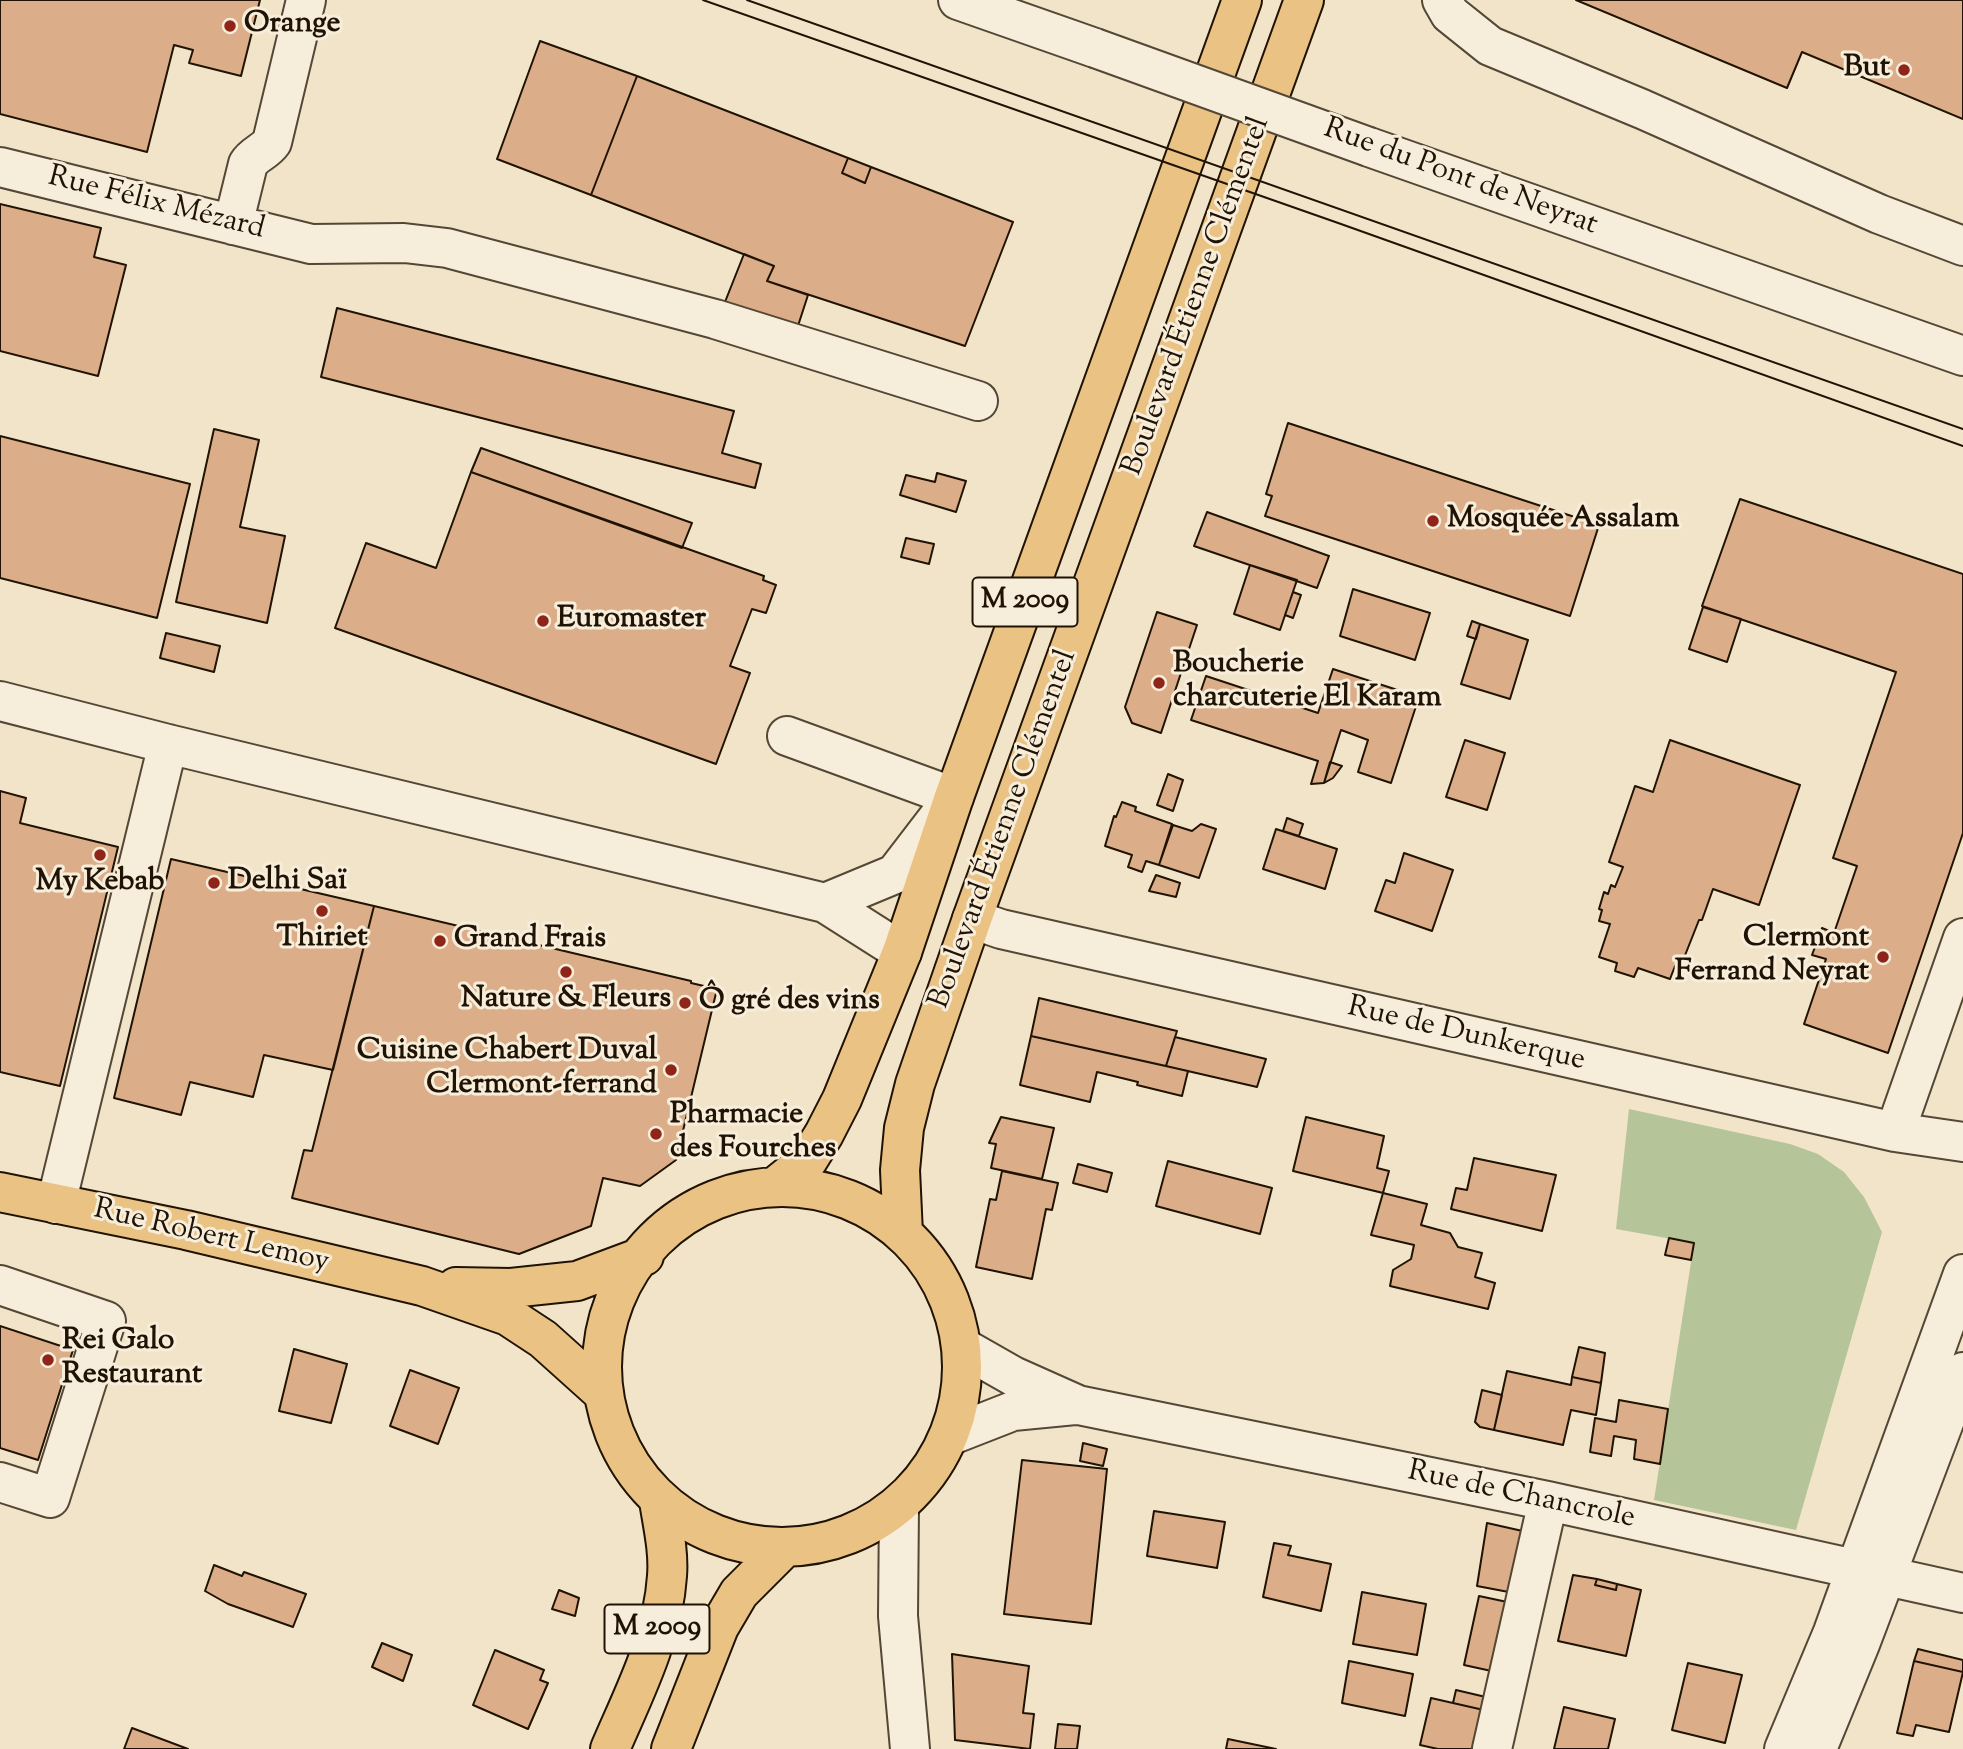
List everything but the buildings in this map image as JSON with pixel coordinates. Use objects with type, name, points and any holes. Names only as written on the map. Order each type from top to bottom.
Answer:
[{"type":"main road","name":"Boulevard Étienne Clémentel","points":[[778,1185],[808,1160],[842,1100],[902,952],[954,797],[1242,0]]},
{"type":"main road","name":"Boulevard Étienne Clémentel","points":[[903,1234],[900,1170],[904,1128],[915,1084],[1304,0]]},
{"type":"main road","points":[[778,1185],[839,1194],[872,1209],[903,1234],[949,1295],[961,1338],[963,1376],[960,1398],[948,1436],[920,1482],[898,1507],[873,1524],[848,1534],[783,1549],[739,1541],[702,1527],[659,1502],[633,1469],[602,1399],[600,1359],[606,1326],[620,1290],[667,1229],[700,1205],[740,1191],[778,1185]]},
{"type":"main road","name":"Rue Robert Lemoy","points":[[0,1192],[186,1230],[422,1286],[508,1316],[543,1339],[602,1392]]},
{"type":"main road","name":"Rue Robert Lemoy","points":[[422,1286],[511,1288],[578,1281],[644,1256]]},
{"type":"main road","name":"M 2009","points":[[610,1749],[652,1652],[663,1605],[668,1574],[659,1502]]},
{"type":"main road","name":"M 2009","points":[[671,1749],[719,1626],[739,1593],[783,1549]]},
{"type":"street","points":[[233,225],[248,164],[252,157],[267,149],[272,142],[306,0]]},
{"type":"street","name":"Rue du Pont de Neyrat","points":[[958,0],[1963,356]]},
{"type":"street","points":[[1443,0],[1450,14],[1490,46],[1642,109],[1879,214],[1963,246]]},
{"type":"street","name":"Rue Félix Mézard","points":[[0,167],[312,244],[404,243],[447,248],[715,319],[978,401]]},
{"type":"street","points":[[0,701],[825,903],[902,952]]},
{"type":"street","points":[[787,736],[954,797],[895,874],[825,903]]},
{"type":"street","points":[[56,1204],[168,744]]},
{"type":"street","name":"Rue de Dunkerque","points":[[972,919],[1041,939],[1895,1132],[1963,1142]]},
{"type":"street","points":[[1895,1132],[1963,938]]},
{"type":"street","points":[[1817,1749],[1963,1274]]},
{"type":"street","points":[[0,1285],[106,1321],[50,1497],[0,1482]]},
{"type":"street","name":"Rue de Chancrole","points":[[962,1347],[1013,1376],[1078,1405],[1548,1502],[1963,1593]]},
{"type":"street","points":[[1784,1749],[1833,1632],[1870,1574],[1963,1372]]},
{"type":"street","name":"Rue de Chancrole","points":[[948,1436],[1013,1411],[1078,1405]]},
{"type":"street","points":[[1492,1749],[1548,1502]]},
{"type":"street","points":[[898,1507],[898,1616],[910,1749]]},
{"type":"green space","points":[[1629,1109],[1790,1144],[1818,1154],[1844,1172],[1864,1197],[1882,1232],[1796,1530],[1654,1500],[1694,1243],[1616,1229]]},
{"type":"tram line","points":[[703,0],[1963,446]]},
{"type":"tram line","points":[[747,0],[1963,429]]},
{"type":"place","name":"Orange","points":[[230,26]]},
{"type":"place","name":"But","points":[[1904,70]]},
{"type":"place","name":"Mosquée Assalam","points":[[1433,521]]},
{"type":"place","name":"Euromaster","points":[[543,621]]},
{"type":"place","name":"Boucherie charcuterie El Karam","points":[[1159,683]]},
{"type":"place","name":"My Kebab","points":[[100,855]]},
{"type":"place","name":"Delhi Saï","points":[[214,883]]},
{"type":"place","name":"Thiriet","points":[[322,911]]},
{"type":"place","name":"Grand Frais","points":[[440,941]]},
{"type":"place","name":"Clermont Ferrand Neyrat","points":[[1883,957]]},
{"type":"place","name":"Nature & Fleurs","points":[[566,972]]},
{"type":"place","name":"Ô gré des vins","points":[[685,1003]]},
{"type":"place","name":"Cuisine Chabert Duval Clermont-ferrand","points":[[671,1070]]},
{"type":"place","name":"Pharmacie des Fourches","points":[[656,1134]]},
{"type":"place","name":"Rei Galo Restaurant","points":[[48,1360]]}]
